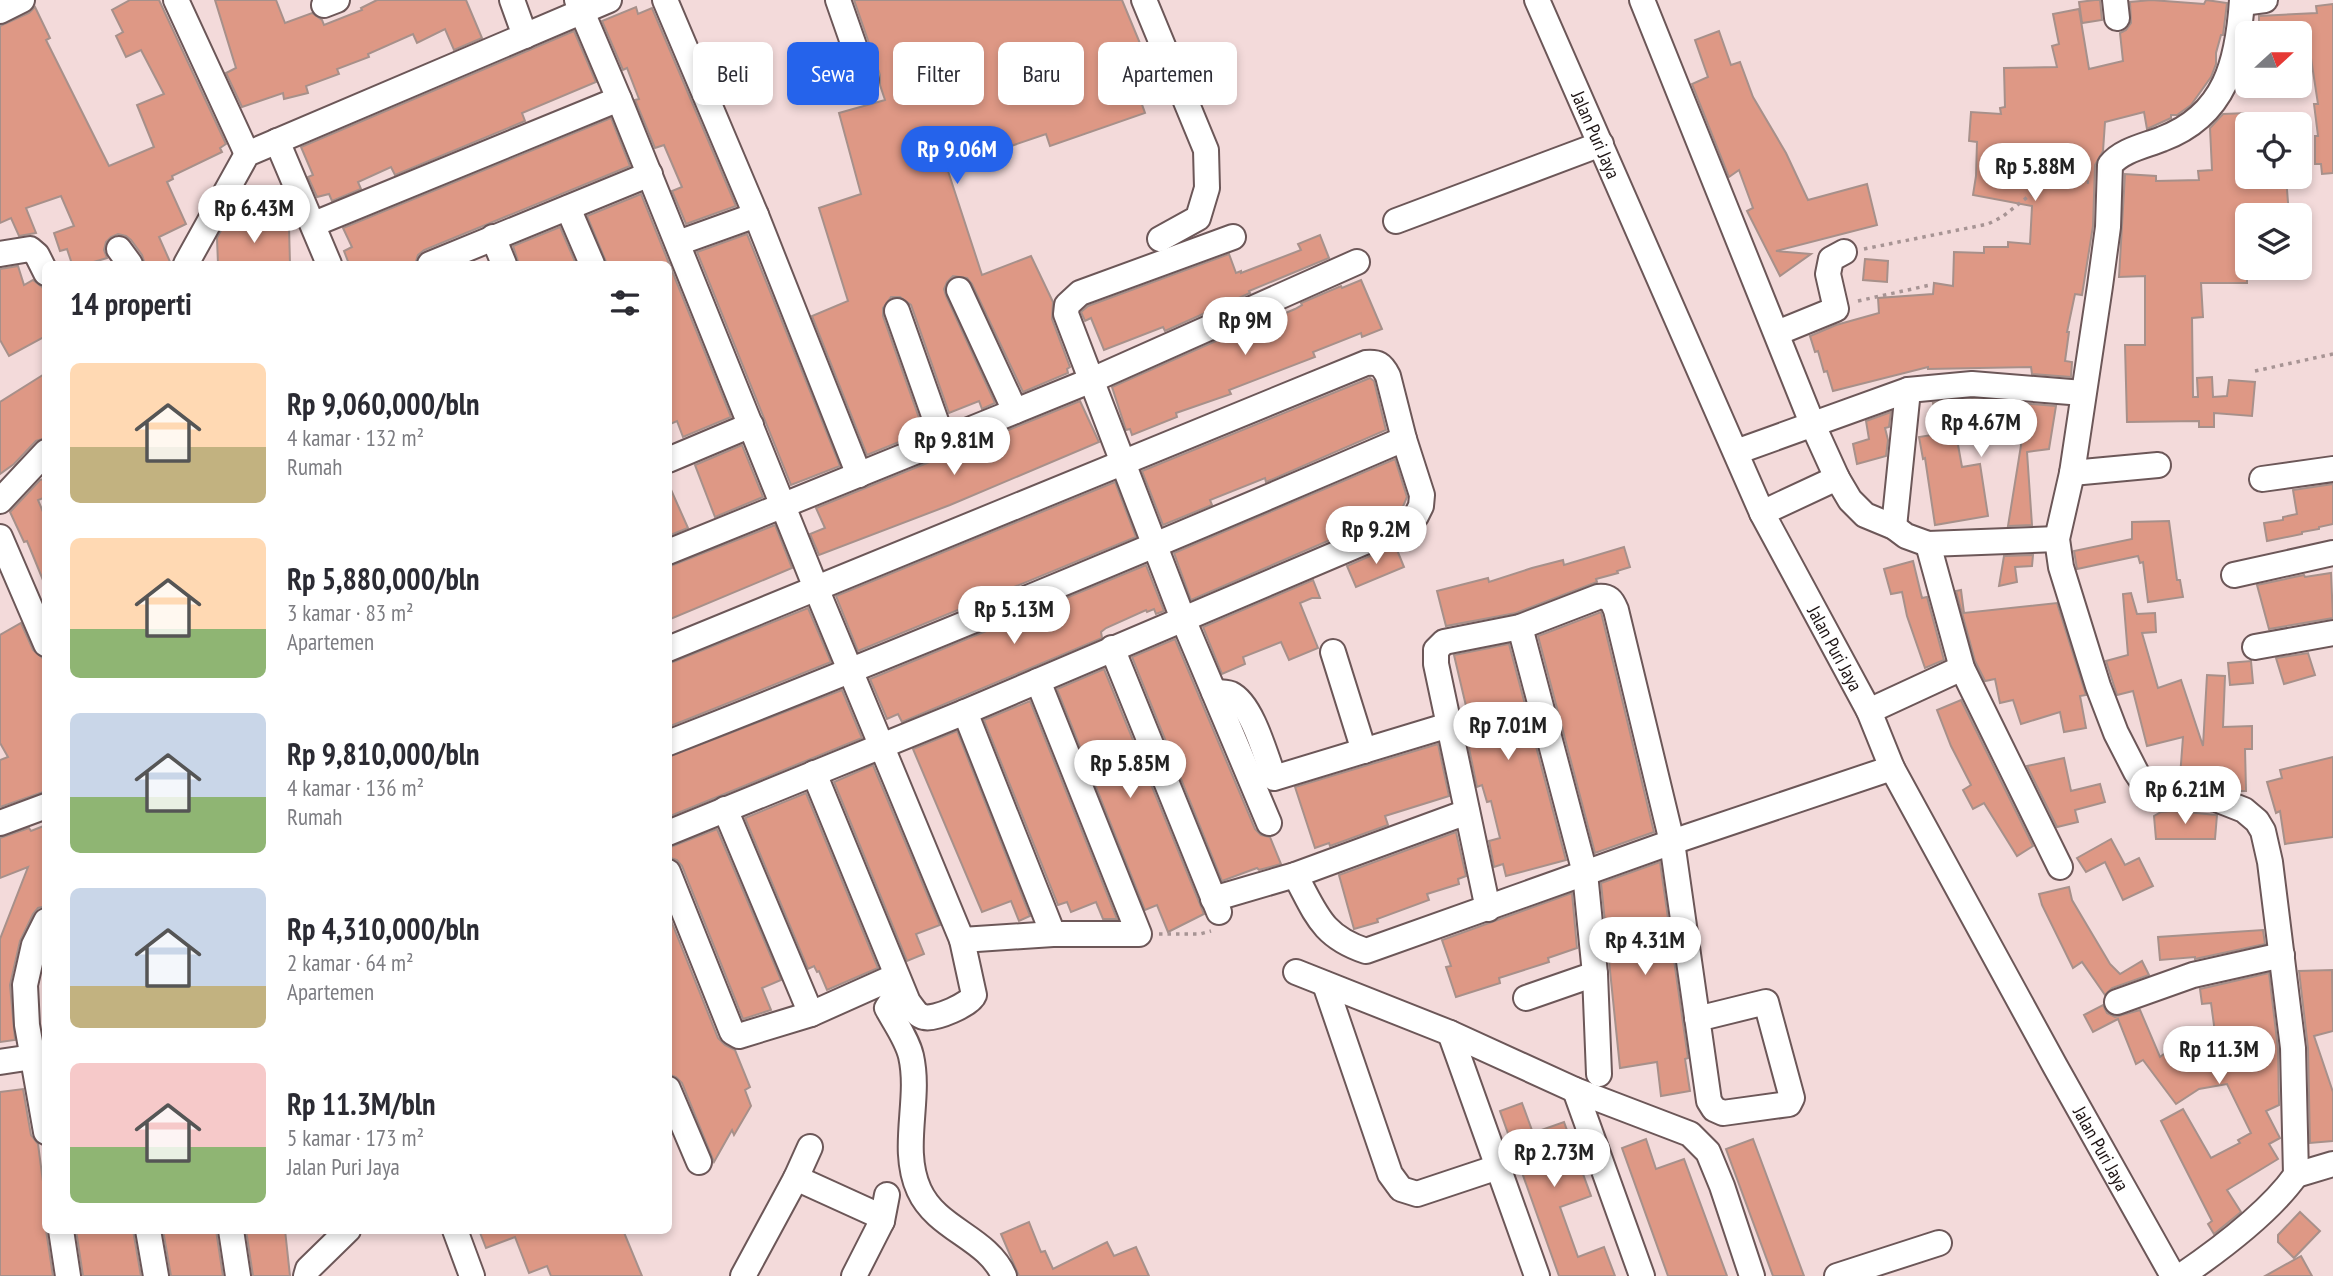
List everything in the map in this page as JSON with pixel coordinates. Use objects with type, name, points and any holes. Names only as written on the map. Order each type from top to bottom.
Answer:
[{"type":"street","points":[[0,10],[22,0]]},
{"type":"street","points":[[176,0],[247,154]]},
{"type":"street","points":[[512,0],[525,36]]},
{"type":"street","points":[[188,261],[247,154],[525,36],[580,6],[609,0]]},
{"type":"street","points":[[665,0],[756,215],[859,475]]},
{"type":"street","points":[[838,0],[853,42]]},
{"type":"street","points":[[1144,0],[1206,150],[1208,188],[1198,218],[1160,239]]},
{"type":"street","name":"Jalan Puri Jaya","points":[[1537,0],[1736,452],[1771,508],[1880,706],[1892,768],[2054,1066],[2182,1274]]},
{"type":"street","points":[[1642,0],[1834,479],[1850,500],[1865,515],[1928,544],[2057,539]]},
{"type":"street","points":[[2250,1],[2236,57],[2226,82],[2211,107],[2192,124],[2173,135],[2115,159],[2110,165],[2108,227],[2072,473],[2057,539],[2061,567],[2098,686],[2116,733],[2142,781],[2151,787],[2217,799],[2244,810],[2257,821],[2263,831],[2270,862],[2293,1048],[2296,1175]]},
{"type":"street","points":[[580,6],[962,940],[973,1000],[929,1018],[924,1017],[905,994],[814,773]]},
{"type":"street","points":[[314,224],[619,99]]},
{"type":"street","points":[[277,141],[328,261]]},
{"type":"street","points":[[1396,221],[1601,144]]},
{"type":"street","points":[[437,261],[650,174]]},
{"type":"street","points":[[568,208],[591,261]]},
{"type":"street","points":[[678,243],[756,215]]},
{"type":"street","points":[[493,237],[503,261]]},
{"type":"street","points":[[1233,237],[1080,293],[1067,305],[1066,314],[1183,619],[1269,823]]},
{"type":"street","points":[[0,254],[30,248],[42,264]]},
{"type":"street","points":[[1777,333],[1836,309],[1828,274],[1831,259],[1844,252]]},
{"type":"street","points":[[672,550],[1092,380],[1357,262]]},
{"type":"street","points":[[960,290],[1015,411]]},
{"type":"street","points":[[897,311],[943,441]]},
{"type":"street","points":[[672,647],[1366,363],[1378,362],[1384,367],[1422,495],[1416,516],[1407,524],[965,712],[672,831]]},
{"type":"street","points":[[1736,452],[1908,390],[1972,384],[2083,393]]},
{"type":"street","points":[[1894,527],[1908,390]]},
{"type":"street","points":[[672,453],[751,425]]},
{"type":"street","points":[[672,741],[1156,546],[1404,439]]},
{"type":"street","points":[[0,501],[42,456]]},
{"type":"street","points":[[2072,473],[2158,465]]},
{"type":"street","points":[[2262,479],[2333,469]]},
{"type":"street","points":[[1771,508],[1834,479]]},
{"type":"street","points":[[0,537],[42,635]]},
{"type":"street","points":[[1928,544],[1962,668],[2060,867]]},
{"type":"street","points":[[2234,575],[2333,553]]},
{"type":"street","points":[[1488,909],[1436,664],[1436,650],[1444,642],[1520,627],[1605,596],[1612,600],[1616,610],[1672,842],[1697,1019],[1709,1101],[1714,1109],[1723,1114],[1789,1104],[1792,1098],[1766,1002],[1697,1019]]},
{"type":"street","points":[[1520,627],[1585,873],[1595,974],[1599,1074]]},
{"type":"street","points":[[2255,647],[2333,632]]},
{"type":"street","points":[[1112,648],[1216,905],[1467,812]]},
{"type":"street","points":[[1334,652],[1364,751]]},
{"type":"street","points":[[1880,706],[1962,668]]},
{"type":"street","points":[[962,940],[1053,934],[1139,933],[1038,681]]},
{"type":"street","points":[[1214,692],[1231,694],[1243,705],[1255,727],[1274,778],[1449,725]]},
{"type":"street","points":[[965,712],[1053,934]]},
{"type":"street","points":[[1295,874],[1326,929],[1351,946],[1366,951],[1672,842],[1892,768]]},
{"type":"street","points":[[0,823],[42,807]]},
{"type":"street","points":[[724,809],[811,1014]]},
{"type":"street","points":[[672,882],[732,1032],[739,1036],[750,1035],[811,1014],[905,994]]},
{"type":"street","points":[[42,929],[34,945],[25,985],[27,1025],[40,1056],[42,1081]]},
{"type":"street","points":[[2117,1002],[2193,975],[2281,955]]},
{"type":"street","points":[[1296,972],[1450,1033],[1575,1090],[1690,1135],[1708,1152],[1723,1186],[1752,1276]]},
{"type":"street","points":[[1526,998],[1595,974]]},
{"type":"street","points":[[1325,984],[1390,1174],[1401,1189],[1417,1194],[1498,1167]]},
{"type":"street","points":[[905,994],[887,1008],[911,1056],[914,1101],[911,1160],[918,1188],[929,1208],[951,1227],[988,1251],[1004,1276]]},
{"type":"street","points":[[1450,1033],[1537,1276]]},
{"type":"street","points":[[0,1062],[40,1056]]},
{"type":"street","points":[[1575,1090],[1642,1276]]},
{"type":"street","points":[[672,1098],[699,1161]]},
{"type":"street","points":[[743,1276],[810,1147]]},
{"type":"street","points":[[2182,1274],[2212,1255],[2285,1190],[2296,1175],[2333,1164]]},
{"type":"street","points":[[796,1178],[873,1213],[882,1221]]},
{"type":"street","points":[[855,1276],[882,1221],[887,1195]]},
{"type":"street","points":[[62,1234],[68,1276]]},
{"type":"street","points":[[149,1234],[156,1276]]},
{"type":"street","points":[[232,1234],[238,1276]]},
{"type":"street","points":[[306,1276],[308,1269],[344,1234]]},
{"type":"street","points":[[456,1234],[472,1276]]},
{"type":"street","points":[[1845,1275],[1939,1244]]},
{"type":"path","points":[[1844,252],[1988,224],[2002,218],[2043,185],[2109,181]]},
{"type":"path","points":[[1836,309],[1853,302],[1930,285]]},
{"type":"path","points":[[2255,371],[2333,355]]},
{"type":"path","points":[[1139,933],[1200,934],[1211,931],[1218,926],[1216,905]]},
{"type":"building","points":[[130,0],[159,0],[226,144],[220,148],[222,152],[172,176],[173,179],[167,182],[186,224],[159,237],[170,261],[144,261],[131,240],[118,234],[106,242],[104,250],[107,258],[97,261],[71,261],[67,249],[60,251],[54,233],[74,226],[61,196],[26,208],[36,233],[19,236],[11,218],[0,223],[0,26],[29,13],[35,7],[50,38],[46,40],[109,166],[154,147],[137,105],[164,94],[141,50],[126,57],[116,36],[123,32],[112,10]]},
{"type":"building","points":[[215,0],[276,0],[285,23],[312,13],[322,20],[324,25],[362,10],[361,8],[377,0],[466,0],[482,38],[454,50],[445,29],[417,43],[413,34],[368,54],[369,57],[337,69],[339,74],[306,86],[308,93],[284,99],[283,93],[242,107],[226,73],[236,68]]},
{"type":"building","points":[[854,0],[1122,0],[1139,42],[1098,42],[1098,105],[1142,105],[1145,113],[1050,146],[1046,134],[947,168],[982,275],[1031,256],[1053,302],[1052,319],[1070,367],[1067,369],[1068,373],[1023,392],[972,284],[967,278],[953,276],[944,289],[946,296],[995,403],[982,409],[979,401],[949,413],[911,305],[900,297],[891,297],[883,308],[883,316],[924,432],[867,455],[812,316],[848,301],[819,208],[861,194],[839,113],[867,105],[879,105],[879,102],[885,100],[880,85],[879,42],[869,42]]},
{"type":"building","points":[[2100,0],[2102,20],[2082,23],[2079,2]]},
{"type":"building","points":[[2151,0],[2204,4],[2206,0],[2227,3],[2223,35],[2211,77],[2191,105],[2147,129],[2144,112],[2105,122],[2103,151],[2095,165],[2093,226],[2082,295],[2075,294],[2067,332],[2065,361],[2072,362],[2071,377],[2032,374],[2031,367],[1928,367],[1833,391],[1827,371],[1824,372],[1810,336],[1836,325],[1879,313],[1878,298],[1933,294],[1934,283],[1953,286],[1954,252],[1984,253],[1984,247],[2008,247],[2008,242],[2030,244],[2032,206],[1973,195],[1977,142],[1969,141],[1971,112],[2001,114],[2000,108],[2005,107],[2004,68],[2057,67],[2052,46],[2059,44],[2053,14],[2079,9],[2089,69],[2123,61],[2120,33],[2131,23],[2130,2]]},
{"type":"building","points":[[2333,4],[2333,173],[2322,174],[2321,164],[2315,164],[2315,136],[2318,136],[2314,104],[2318,104],[2312,65],[2312,21],[2259,21],[2259,16],[2317,13],[2316,6]]},
{"type":"building","points":[[636,7],[638,14],[652,8],[736,206],[686,224],[672,191],[682,187],[664,145],[655,148],[635,100],[639,99],[627,68],[623,70],[602,21]]},
{"type":"building","points":[[574,31],[596,82],[522,113],[525,121],[395,175],[391,167],[358,182],[361,189],[332,201],[329,194],[317,197],[308,177],[313,175],[301,147]]},
{"type":"building","points":[[1719,31],[1731,65],[1740,62],[1753,97],[1786,153],[1808,200],[1867,184],[1877,225],[1776,251],[1811,254],[1780,276],[1747,211],[1753,208],[1739,170],[1729,177],[1692,84],[1708,77],[1695,40]]},
{"type":"building","points":[[2223,114],[2235,114],[2235,189],[2287,189],[2288,203],[2235,203],[2235,280],[2247,280],[2247,283],[2201,283],[2203,317],[2192,318],[2193,397],[2198,397],[2197,378],[2212,377],[2213,397],[2227,396],[2229,380],[2255,382],[2252,416],[2214,413],[2214,427],[2199,427],[2199,421],[2127,422],[2125,345],[2145,345],[2145,276],[2119,277],[2125,174],[2156,176],[2156,181],[2199,180],[2198,171],[2212,170],[2210,128]]},
{"type":"building","points":[[611,118],[630,166],[424,250],[416,261],[348,261],[344,251],[352,247],[343,228]]},
{"type":"building","points":[[641,194],[668,261],[606,261],[587,216]]},
{"type":"building","points":[[289,226],[290,261],[218,261],[217,238],[223,227]]},
{"type":"building","points":[[560,227],[575,261],[518,261],[513,246]]},
{"type":"building","points":[[747,234],[840,466],[791,485],[697,252]]},
{"type":"building","points":[[1320,235],[1329,258],[1249,291],[1250,293],[1165,331],[1163,327],[1104,350],[1091,318],[1085,321],[1081,312],[1088,306],[1229,254],[1236,273],[1241,273],[1301,250],[1298,244]]},
{"type":"building","points":[[1865,259],[1888,261],[1887,282],[1863,280]]},
{"type":"building","points":[[18,266],[24,285],[33,280],[42,287],[42,338],[9,356],[0,340],[0,269]]},
{"type":"building","points":[[672,271],[731,417],[683,437],[677,421],[672,423]]},
{"type":"building","points":[[1361,280],[1382,329],[1362,337],[1361,333],[1313,352],[1315,357],[1229,390],[1231,394],[1176,413],[1177,417],[1132,435],[1130,429],[1126,430],[1112,387],[1261,321],[1262,323],[1295,309],[1302,305],[1301,303]]},
{"type":"building","points":[[42,376],[42,439],[36,441],[0,474],[0,402]]},
{"type":"building","points":[[1370,378],[1374,381],[1386,430],[1266,482],[1265,478],[1210,500],[1212,505],[1163,525],[1142,471]]},
{"type":"building","points":[[1972,399],[2056,406],[2049,449],[2027,452],[2032,525],[2008,526],[2023,433],[1999,429],[2002,410],[1953,417],[1962,467],[1980,464],[1988,516],[1935,525],[1925,458],[1923,459],[1919,437],[1938,434],[1933,403]]},
{"type":"building","points":[[1080,401],[1099,442],[950,505],[819,555],[810,534],[825,528],[816,508]]},
{"type":"building","points":[[1891,412],[1889,427],[1885,428],[1888,440],[1886,456],[1857,464],[1853,444],[1869,439],[1866,421]]},
{"type":"building","points":[[742,445],[763,497],[715,517],[695,465]]},
{"type":"building","points":[[1395,459],[1407,497],[1402,509],[1191,600],[1174,553]]},
{"type":"building","points":[[42,479],[42,498],[38,500],[42,510],[42,578],[27,541],[24,542],[10,512]]},
{"type":"building","points":[[1115,482],[1136,537],[858,651],[836,596]]},
{"type":"building","points":[[2333,484],[2333,524],[2267,541],[2264,523],[2283,520],[2283,517],[2297,514],[2293,490]]},
{"type":"building","points":[[672,492],[688,528],[672,534]]},
{"type":"building","points":[[2169,521],[2177,580],[2180,580],[2183,597],[2148,602],[2143,562],[2140,563],[2138,556],[2077,569],[2074,551],[2132,539],[2132,522]]},
{"type":"building","points":[[775,525],[792,568],[672,618],[672,565]]},
{"type":"building","points":[[1395,545],[1404,567],[1356,587],[1347,566]]},
{"type":"building","points":[[1624,547],[1630,567],[1617,571],[1618,573],[1596,579],[1597,582],[1516,613],[1446,626],[1437,591],[1488,578],[1489,582],[1563,560],[1564,565]]},
{"type":"building","points":[[2033,555],[2032,566],[2015,567],[2017,582],[1999,586],[2004,556]]},
{"type":"building","points":[[1913,561],[1922,598],[1927,597],[1944,660],[1925,668],[1907,616],[1902,592],[1891,594],[1884,569]]},
{"type":"building","points":[[1146,565],[1164,611],[1156,614],[1154,609],[1147,612],[1146,610],[1106,628],[1101,632],[1102,638],[902,722],[898,714],[887,719],[870,679]]},
{"type":"building","points":[[2331,573],[2333,618],[2269,629],[2257,585],[2304,575]]},
{"type":"building","points":[[1313,580],[1320,598],[1300,603],[1318,648],[1289,660],[1281,642],[1243,657],[1245,664],[1222,674],[1203,627]]},
{"type":"building","points":[[1961,590],[1964,613],[2057,603],[2086,695],[2080,696],[2086,728],[2064,732],[2060,712],[2021,724],[2013,700],[2000,703],[1995,679],[1985,681],[1975,661],[1956,591]]},
{"type":"building","points":[[2131,593],[2137,614],[2155,613],[2156,632],[2142,633],[2158,688],[2181,680],[2203,746],[2207,675],[2225,676],[2223,727],[2252,726],[2252,749],[2245,749],[2246,791],[2235,791],[2212,783],[2212,779],[2180,777],[2183,737],[2147,746],[2133,691],[2117,695],[2106,661],[2128,655],[2123,594]]},
{"type":"building","points":[[808,608],[831,662],[672,725],[672,662]]},
{"type":"building","points":[[1601,612],[1654,832],[1595,853],[1538,636]]},
{"type":"building","points":[[21,623],[33,650],[42,658],[42,792],[0,807],[0,760],[8,757],[0,743],[0,635]]},
{"type":"building","points":[[1175,639],[1255,829],[1261,835],[1270,837],[1281,864],[1259,870],[1257,868],[1222,881],[1132,657]]},
{"type":"building","points":[[1509,644],[1566,860],[1506,876],[1503,864],[1494,867],[1489,841],[1500,838],[1491,801],[1487,802],[1482,785],[1477,787],[1464,724],[1470,723],[1454,655]]},
{"type":"building","points":[[2308,653],[2315,675],[2284,684],[2276,658]]},
{"type":"building","points":[[2251,661],[2253,683],[2230,685],[2228,663]]},
{"type":"building","points":[[1104,669],[1204,914],[1168,932],[1157,905],[1145,910],[1057,689]]},
{"type":"building","points":[[842,690],[862,738],[672,815],[672,755]]},
{"type":"building","points":[[1961,700],[2033,846],[2017,856],[1984,803],[1973,809],[1963,790],[1971,785],[1951,746],[1937,710]]},
{"type":"building","points":[[1030,701],[1117,919],[1103,919],[1096,902],[1071,912],[1067,902],[1058,905],[984,720]]},
{"type":"building","points":[[957,731],[1030,916],[1019,921],[1011,901],[982,912],[913,749]]},
{"type":"building","points":[[1438,744],[1449,796],[1385,816],[1388,825],[1330,846],[1329,843],[1315,848],[1295,787]]},
{"type":"building","points":[[2333,757],[2333,837],[2285,844],[2280,811],[2276,813],[2267,782],[2282,778],[2280,770]]},
{"type":"building","points":[[2064,758],[2071,791],[2100,784],[2105,802],[2075,810],[2078,822],[2057,827],[2027,766]]},
{"type":"building","points":[[873,765],[940,925],[916,934],[924,954],[907,961],[834,782]]},
{"type":"building","points":[[806,793],[878,968],[827,990],[819,971],[817,972],[814,966],[808,969],[745,818]]},
{"type":"building","points":[[2161,812],[2217,815],[2215,839],[2156,839],[2154,816]]},
{"type":"building","points":[[42,827],[42,907],[33,914],[20,941],[10,985],[15,1040],[0,1042],[0,939],[28,867],[0,878],[0,838],[29,828],[31,831]]},
{"type":"building","points":[[717,829],[781,980],[762,988],[771,1010],[743,1019],[682,866],[672,858],[672,846]]},
{"type":"building","points":[[1456,832],[1466,876],[1458,879],[1459,884],[1427,894],[1429,900],[1377,919],[1378,922],[1354,929],[1339,875]]},
{"type":"building","points":[[2111,839],[2125,865],[2139,858],[2153,886],[2123,900],[2105,862],[2086,872],[2077,858]]},
{"type":"building","points":[[1660,862],[1688,1058],[1685,1059],[1690,1091],[1661,1096],[1657,1062],[1620,1068],[1601,883]]},
{"type":"building","points":[[2069,887],[2072,900],[2110,964],[2120,974],[2142,961],[2149,975],[2112,988],[2105,995],[2082,962],[2073,968],[2039,894]]},
{"type":"building","points":[[1572,893],[1577,948],[1548,958],[1549,962],[1499,978],[1500,983],[1456,997],[1446,967],[1451,966],[1442,940]]},
{"type":"building","points":[[672,923],[718,1038],[735,1050],[750,1087],[745,1090],[751,1106],[734,1135],[732,1130],[714,1162],[682,1083],[672,1076]]},
{"type":"building","points":[[2263,930],[2265,944],[2195,959],[2160,960],[2158,937]]},
{"type":"building","points":[[2332,970],[2333,1031],[2314,1036],[2333,1092],[2333,1141],[2310,1143],[2308,1048],[2299,971]]},
{"type":"building","points":[[2269,973],[2278,1049],[2279,1105],[2266,1111],[2280,1138],[2269,1144],[2278,1159],[2227,1190],[2241,1212],[2214,1234],[2208,1224],[2212,1221],[2161,1121],[2183,1109],[2211,1158],[2240,1143],[2238,1140],[2251,1133],[2227,1084],[2199,1089],[2176,1104],[2143,1060],[2136,1064],[2118,1019],[2093,1032],[2084,1015],[2103,1005],[2107,1013],[2115,1017],[2140,1010],[2160,1057],[2174,1046],[2185,1061],[2218,1055],[2211,1003],[2202,1004],[2200,989]]},
{"type":"building","points":[[23,1089],[31,1135],[38,1144],[42,1174],[42,1234],[47,1234],[53,1276],[0,1276],[0,1092]]},
{"type":"building","points":[[1522,1103],[1533,1133],[1564,1122],[1591,1196],[1560,1207],[1578,1257],[1604,1247],[1615,1276],[1559,1276],[1500,1111]]},
{"type":"building","points":[[1646,1139],[1656,1169],[1684,1159],[1727,1276],[1668,1276],[1622,1148]]},
{"type":"building","points":[[1753,1139],[1804,1276],[1773,1276],[1726,1149]]},
{"type":"building","points":[[2300,1212],[2320,1231],[2294,1258],[2278,1242],[2278,1235]]},
{"type":"building","points":[[1029,1222],[1041,1252],[1045,1251],[1053,1269],[1107,1242],[1114,1256],[1136,1247],[1149,1276],[1019,1276],[1001,1234]]},
{"type":"building","points":[[77,1234],[134,1234],[141,1276],[83,1276]]},
{"type":"building","points":[[164,1234],[217,1234],[223,1276],[171,1276]]},
{"type":"building","points":[[247,1234],[285,1234],[290,1276],[253,1276]]},
{"type":"building","points":[[481,1234],[625,1234],[642,1276],[551,1276],[547,1266],[529,1273],[515,1237],[486,1248]]},
{"type":"building","points":[[2301,1256],[2312,1276],[2265,1276]]}]
